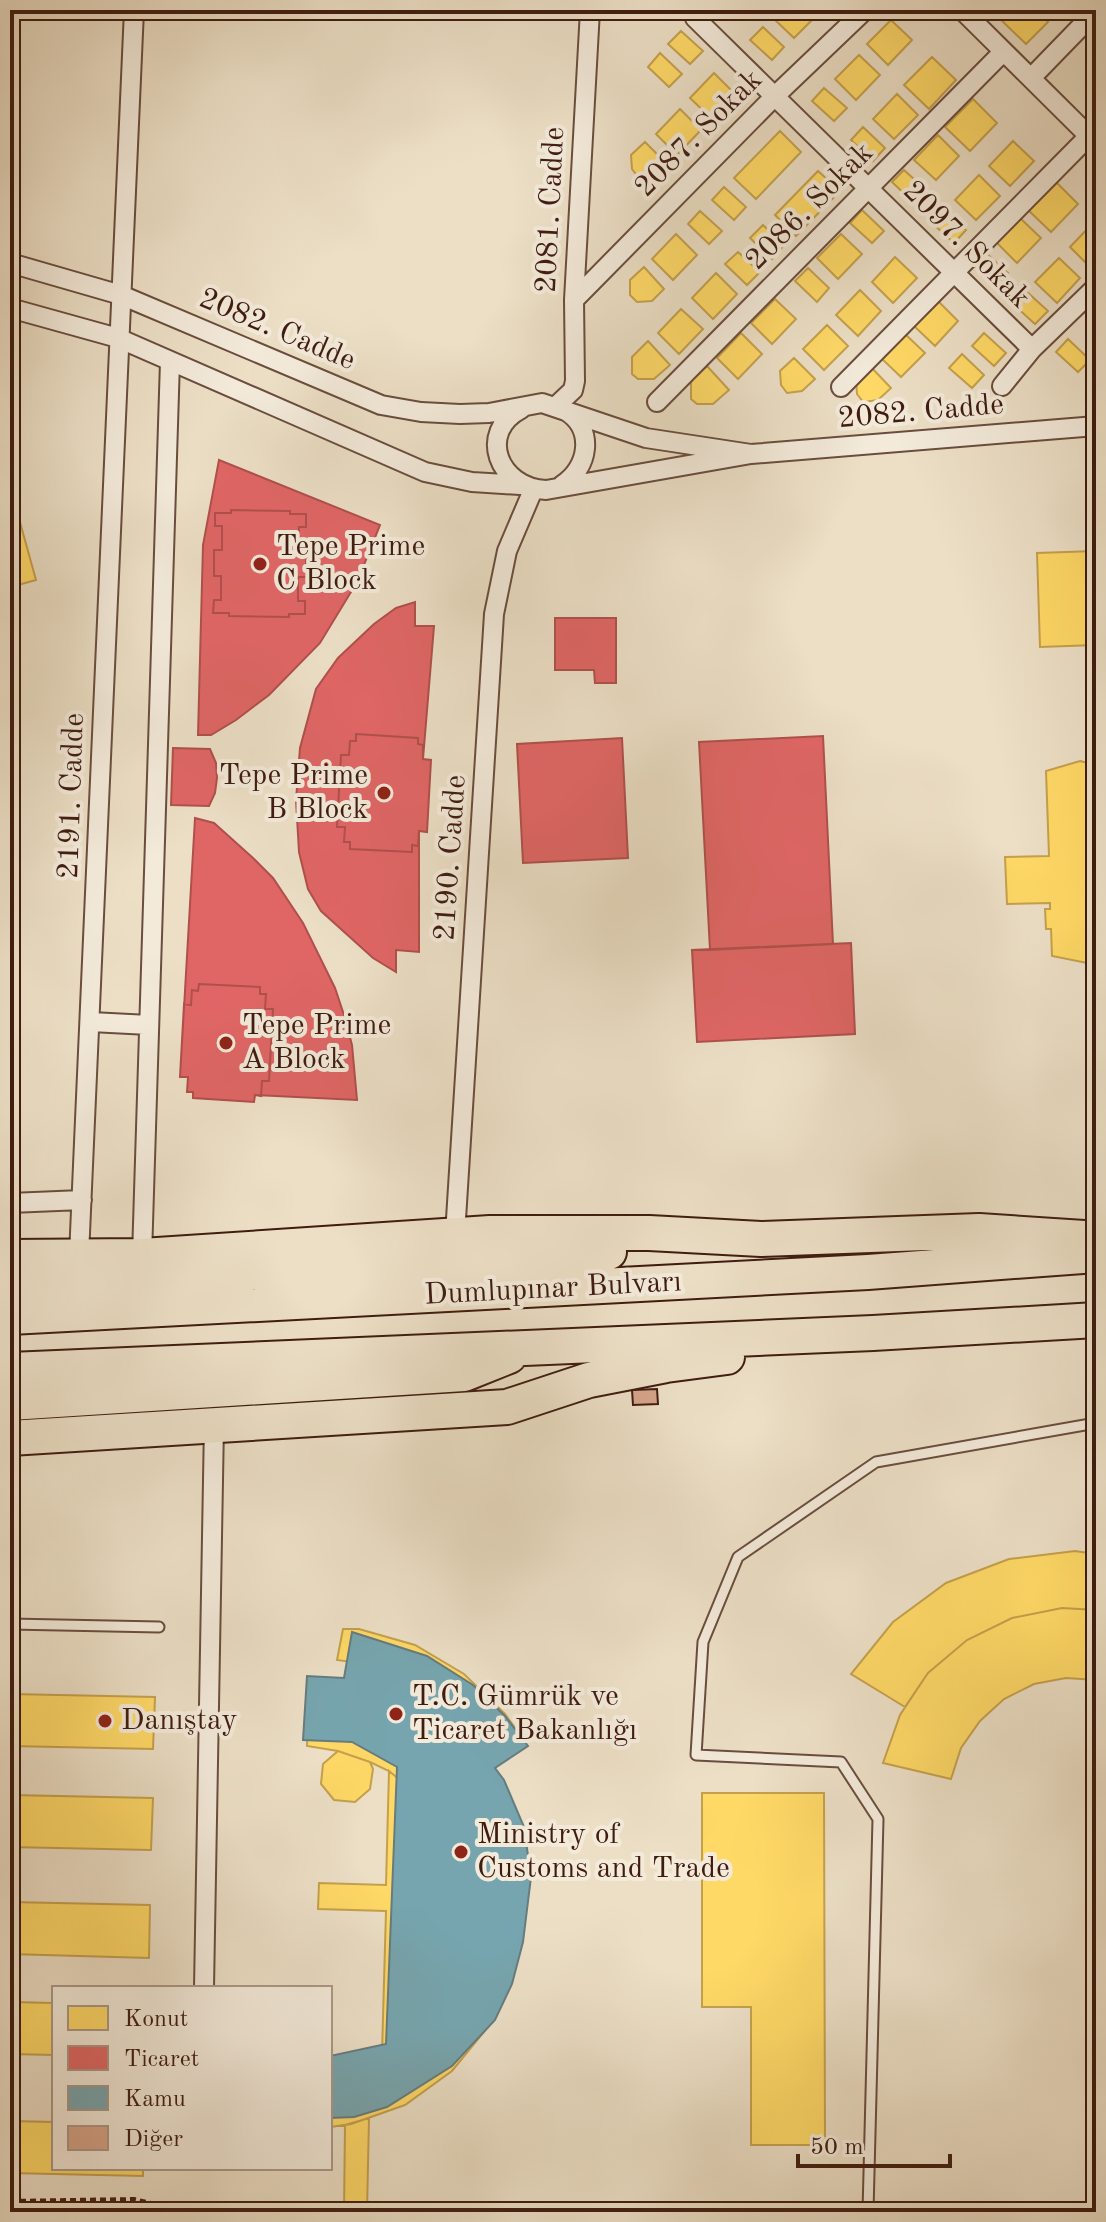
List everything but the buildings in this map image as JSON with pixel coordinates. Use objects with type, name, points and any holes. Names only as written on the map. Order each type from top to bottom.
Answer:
[{"type":"highway","name":"Dumlupınar Bulvarı","points":[[10,1257],[142,1256],[455,1235],[607,1232],[761,1239],[979,1231],[1096,1239]]},
{"type":"highway","points":[[10,1287],[550,1258],[761,1239]]},
{"type":"highway","name":"Dumlupınar Bulvarı","points":[[10,1317],[868,1272],[1096,1255]]},
{"type":"highway","name":"Dumlupınar Bulvarı","points":[[10,1370],[873,1333],[1096,1320]]},
{"type":"highway","points":[[10,1438],[507,1407],[589,1380],[618,1374],[765,1353],[873,1333]]},
{"type":"highway","name":"Dumlupınar Bulvarı","points":[[10,1403],[464,1374],[535,1346]]},
{"type":"street","name":"2191. Cadde","points":[[79,1256],[134,10]]},
{"type":"street","name":"2081. Cadde","points":[[556,406],[573,390],[575,381],[574,300],[590,10]]},
{"type":"street","name":"2097. Sokak","points":[[692,10],[695,18],[1032,349]]},
{"type":"street","name":"2087. Sokak","points":[[574,300],[776,95],[865,10]]},
{"type":"street","points":[[841,387],[953,272],[1092,140],[962,10]]},
{"type":"street","points":[[1031,78],[1096,11]]},
{"type":"street","name":"2086. Sokak","points":[[657,402],[1003,52]]},
{"type":"street","name":"2082. Cadde","points":[[10,263],[121,295],[381,405],[421,412],[460,414],[489,413],[542,403],[646,438],[751,454]]},
{"type":"street","points":[[1002,386],[1032,349],[1095,289]]},
{"type":"street","name":"2082. Cadde","points":[[10,308],[118,338],[425,472],[472,482],[546,490],[751,454],[1096,426]]},
{"type":"street","points":[[142,1256],[170,361]]},
{"type":"street","points":[[526,487],[509,476],[501,464],[498,451],[504,424],[527,405]]},
{"type":"street","points":[[556,406],[570,413],[580,425],[585,439],[585,454],[580,468],[572,479],[560,487]]},
{"type":"street","name":"2190. Cadde","points":[[455,1235],[494,614],[499,582],[526,487]]},
{"type":"street","points":[[91,1022],[149,1025]]},
{"type":"street","points":[[10,1203],[82,1200]]},
{"type":"street","points":[[204,1986],[214,1424]]},
{"type":"lane","points":[[868,2212],[878,1819],[841,1762],[696,1755],[703,1642],[738,1557],[876,1462],[1096,1423]]},
{"type":"lane","points":[[10,1624],[159,1627]]},
{"type":"path","points":[[10,2201],[134,2199],[160,2205],[164,2212]]},
{"type":"place","name":"Tepe Prime C Block","points":[[260,564]]},
{"type":"place","name":"Tepe Prime B Block","points":[[384,793]]},
{"type":"place","name":"Tepe Prime A Block","points":[[226,1043]]},
{"type":"place","name":"T.C. Gümrük ve Ticaret Bakanlığı","points":[[396,1714]]},
{"type":"place","name":"Danıştay","points":[[105,1721]]},
{"type":"place","name":"Ministry of Customs and Trade","points":[[461,1852]]}]
